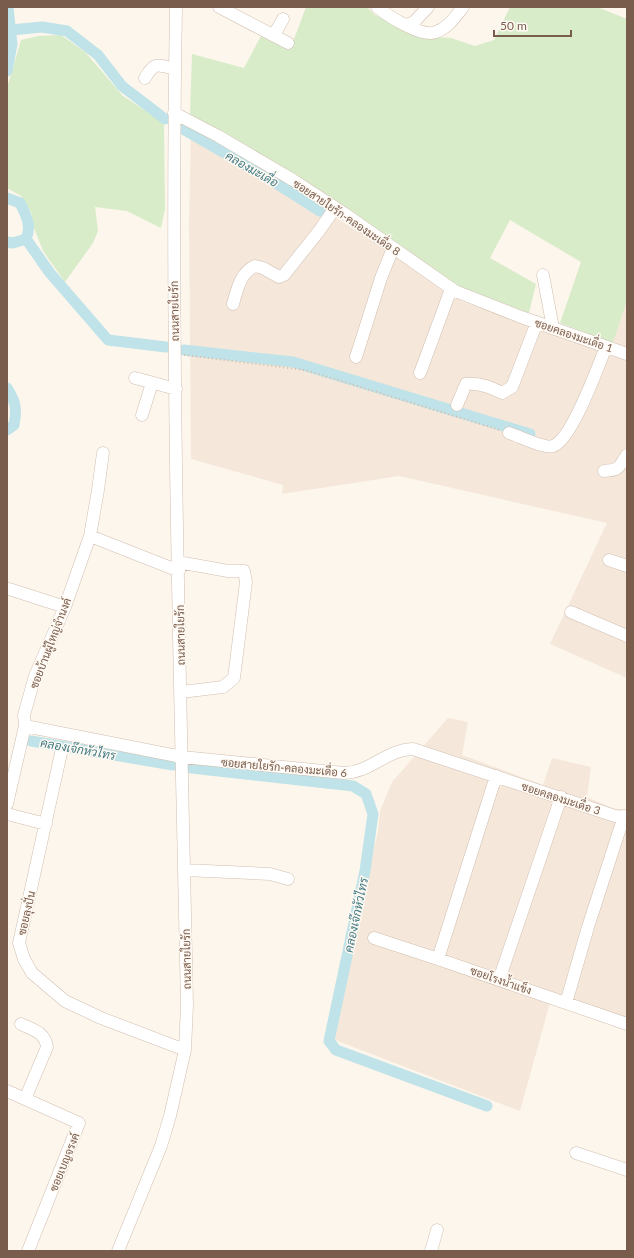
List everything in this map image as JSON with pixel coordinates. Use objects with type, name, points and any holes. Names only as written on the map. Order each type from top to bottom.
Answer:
[{"type":"street","name":"ถนนสายใยรัก","points":[[118,1251],[161,1146],[170,1116],[185,1050],[187,1005],[174,273],[174,113],[176,7]]},
{"type":"street","points":[[219,7],[288,43]]},
{"type":"street","points":[[377,7],[400,23],[423,32],[434,33],[444,28],[463,7]]},
{"type":"street","points":[[407,25],[414,22],[428,7]]},
{"type":"street","points":[[274,35],[283,19]]},
{"type":"street","points":[[145,78],[151,68],[156,65],[175,69]]},
{"type":"street","name":"ซอยสายใยรัก-คลองมะเดื่อ 8","points":[[174,113],[197,124],[259,160],[335,208],[450,289],[521,317]]},
{"type":"street","points":[[233,304],[241,279],[250,268],[255,266],[263,268],[279,277],[284,275],[335,208]]},
{"type":"street","points":[[356,357],[381,278],[393,248]]},
{"type":"street","points":[[543,274],[553,328]]},
{"type":"street","points":[[420,373],[450,289]]},
{"type":"street","name":"ซอยคลองมะเดื่อ 1","points":[[521,317],[627,354]]},
{"type":"street","points":[[457,405],[466,384],[474,383],[486,385],[502,393],[512,387],[537,322]]},
{"type":"street","points":[[509,433],[546,446],[554,446],[561,440],[575,421],[606,347]]},
{"type":"street","points":[[135,378],[176,390]]},
{"type":"street","points":[[142,415],[152,383]]},
{"type":"street","name":"ซอยบ้านผู้ใหญ่จำนงค์","points":[[7,804],[25,726],[24,715],[36,676],[64,607],[90,536],[103,453]]},
{"type":"street","points":[[604,471],[614,471],[617,469],[627,455]]},
{"type":"street","points":[[90,536],[179,566],[228,571],[244,571],[246,582],[234,678],[223,687],[181,692]]},
{"type":"street","points":[[609,560],[627,566]]},
{"type":"street","points":[[9,589],[64,607]]},
{"type":"street","points":[[571,612],[627,636]]},
{"type":"street","points":[[25,726],[182,757]]},
{"type":"street","name":"ซอยสายใยรัก-คลองมะเดื่อ 6","points":[[182,757],[344,774],[362,771],[391,754],[402,750],[413,749],[496,776]]},
{"type":"street","name":"ซอยลุงปั่น","points":[[61,753],[19,944],[24,959],[32,973],[66,1001],[101,1018],[185,1050]]},
{"type":"street","points":[[438,959],[496,776]]},
{"type":"street","name":"ซอยคลองมะเดื่อ 3","points":[[496,776],[615,816],[626,816]]},
{"type":"street","points":[[499,980],[561,797]]},
{"type":"street","points":[[7,814],[46,824]]},
{"type":"street","points":[[566,1003],[588,927],[626,816]]},
{"type":"street","points":[[184,870],[270,874],[288,878]]},
{"type":"street","name":"ซอยโรงน้ำแข็ง","points":[[374,938],[626,1022]]},
{"type":"street","points":[[21,1024],[41,1034],[46,1040],[47,1047],[25,1099]]},
{"type":"street","name":"ซอยเบญจรงค์","points":[[7,1091],[78,1123],[28,1251]]},
{"type":"street","points":[[576,1153],[627,1170]]},
{"type":"street","points":[[431,1251],[437,1230]]},
{"type":"path","points":[[175,354],[305,370],[509,433]]},
{"type":"shaded area","points":[[191,127],[362,234],[463,302],[609,352],[627,300],[627,678],[550,644],[607,523],[399,476],[282,494],[283,485],[191,459],[189,223]]},
{"type":"shaded area","points":[[448,718],[468,722],[462,755],[543,785],[552,758],[591,767],[587,797],[615,809],[627,809],[627,1023],[550,1003],[520,1111],[335,1040],[355,923],[378,832],[380,811],[392,782]]},
{"type":"green space","points":[[306,7],[367,7],[375,15],[415,36],[451,38],[475,46],[494,40],[510,7],[597,7],[627,19],[627,300],[613,343],[560,323],[581,262],[510,220],[490,258],[536,284],[529,313],[459,287],[323,192],[190,114],[192,54],[244,68],[262,34],[290,50]]},
{"type":"green space","points":[[61,35],[85,52],[123,96],[164,123],[165,209],[161,228],[127,211],[95,207],[98,231],[93,243],[65,282],[43,251],[34,228],[31,212],[21,196],[7,188],[7,88],[21,40],[38,36]]},
{"type":"waterway","points":[[7,71],[12,44],[8,7]]},
{"type":"waterway","name":"คลองมะเดื่อ","points":[[11,30],[42,27],[67,31],[98,55],[122,86],[165,119]]},
{"type":"waterway","name":"คลองมะเดื่อ","points":[[183,129],[268,178],[320,211]]},
{"type":"waterway","points":[[7,198],[20,203],[28,225],[28,234],[26,239],[13,243],[7,242]]},
{"type":"waterway","points":[[26,239],[50,273],[108,340],[166,347]]},
{"type":"waterway","points":[[184,350],[293,362],[530,434]]},
{"type":"waterway","points":[[7,388],[14,402],[15,410],[14,425],[7,430]]},
{"type":"waterway","name":"คลองเจ๊กหัวไทร","points":[[31,741],[173,765]]},
{"type":"waterway","name":"คลองเจ๊กหัวไทร","points":[[191,768],[353,786],[366,794],[373,814],[365,871],[329,1041],[336,1050],[487,1106]]}]
